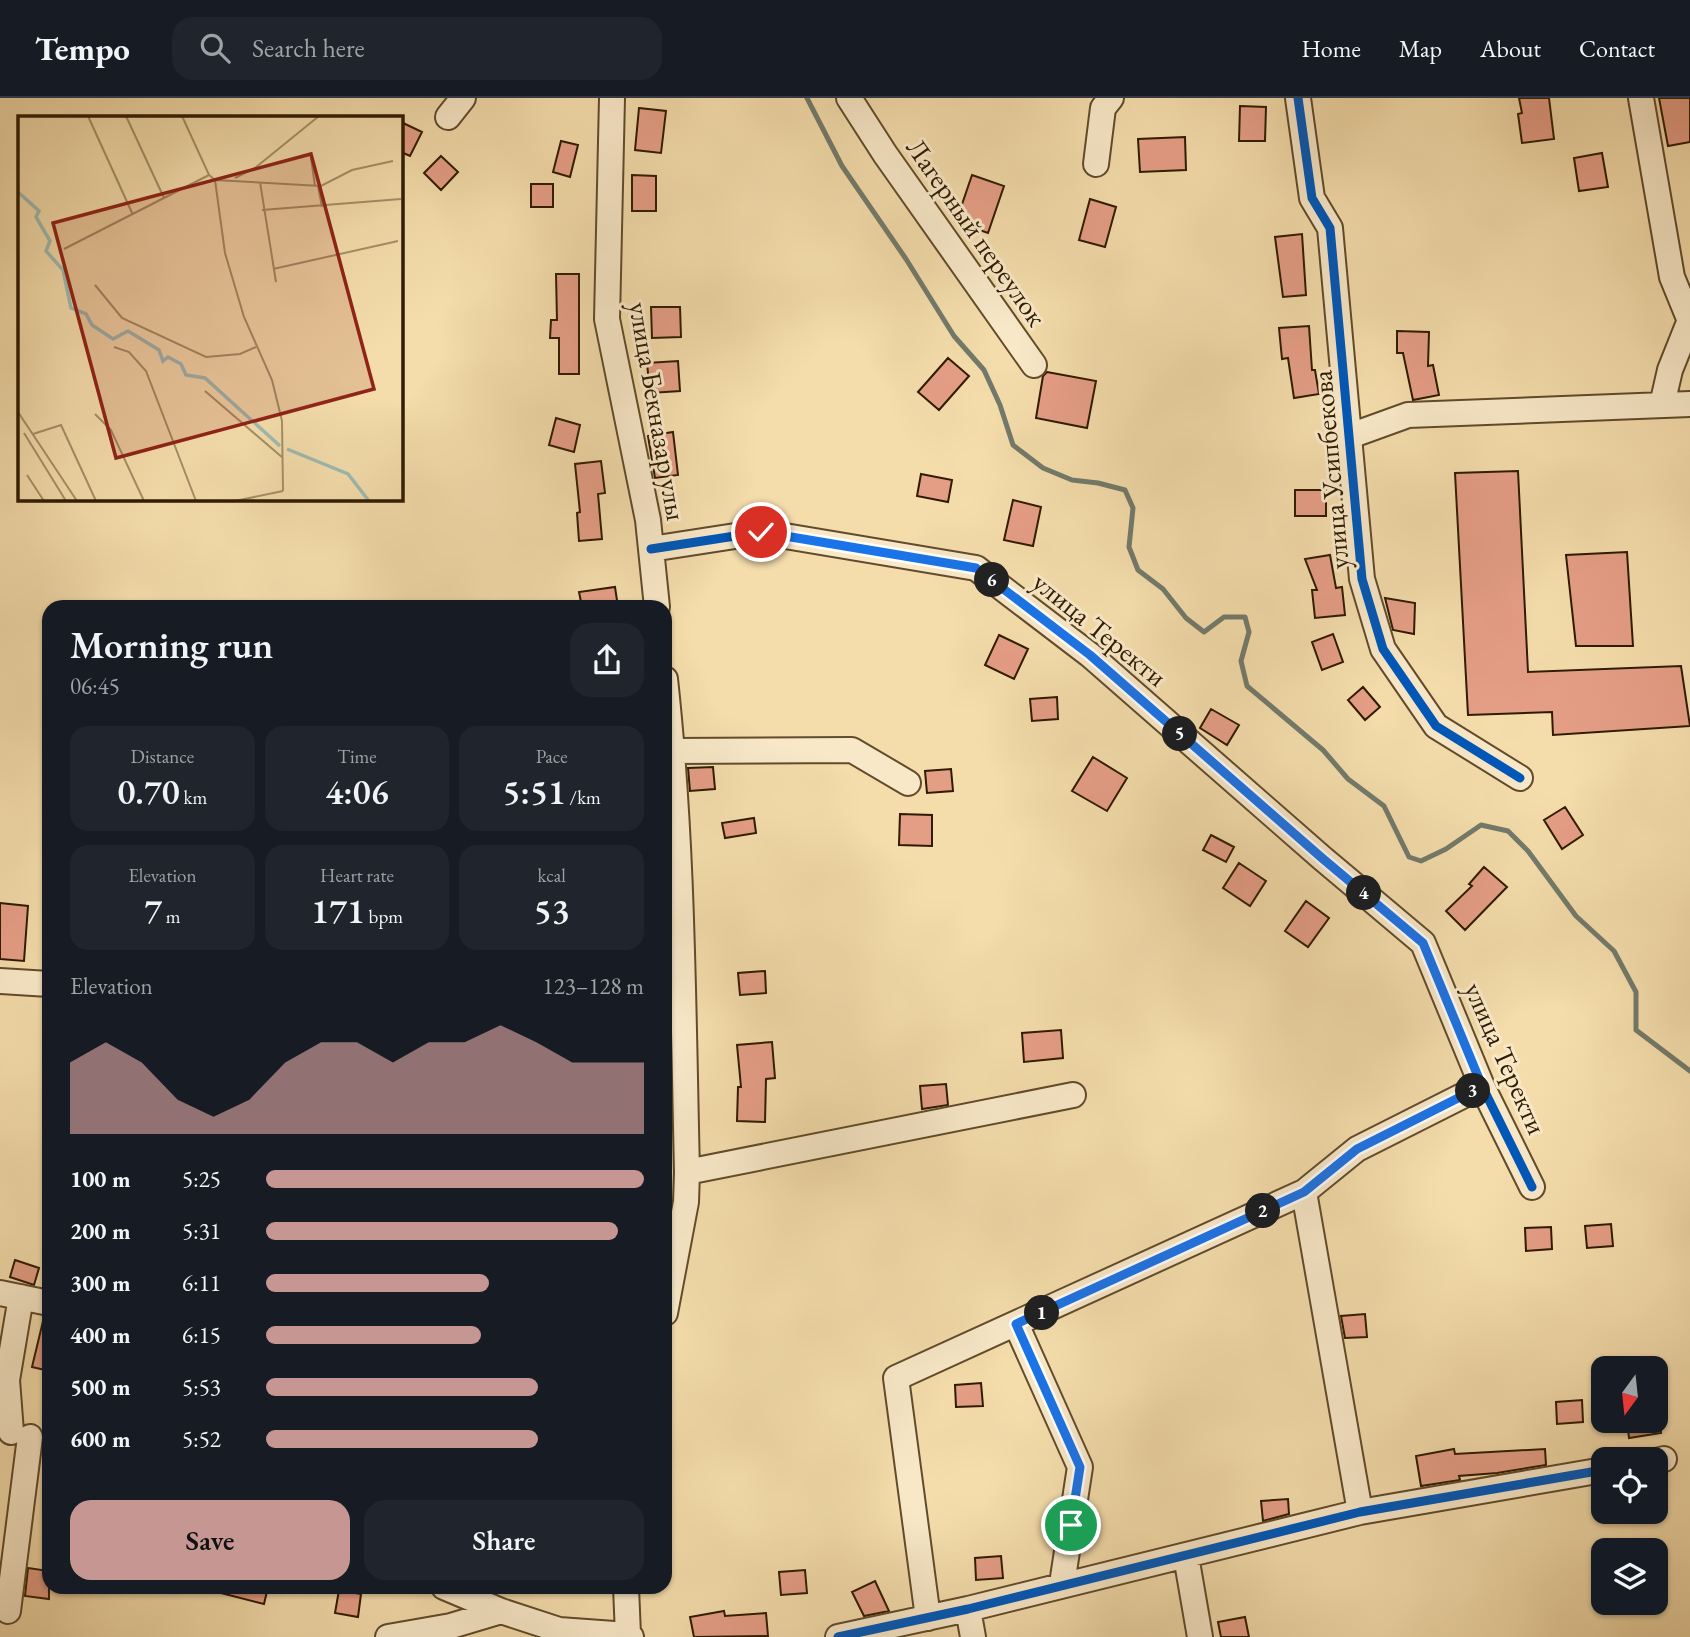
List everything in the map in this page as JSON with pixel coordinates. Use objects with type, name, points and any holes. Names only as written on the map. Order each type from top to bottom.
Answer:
[{"type":"street","name":"улица Бекназар улы","points":[[612,98],[607,319],[648,520],[656,600]]},
{"type":"street","name":"Лагерный переулок","points":[[849,98],[885,154],[1034,365]]},
{"type":"street","points":[[1096,164],[1102,108],[1111,98]]},
{"type":"street","name":"улица Усипбекова","points":[[1298,98],[1312,198],[1329,228],[1362,579],[1383,649],[1436,726],[1520,778]]},
{"type":"street","points":[[1641,98],[1672,277],[1690,321],[1670,370],[1662,405]]},
{"type":"street","points":[[1350,436],[1408,415],[1690,404]]},
{"type":"street","name":"улица Теректи","points":[[651,550],[761,532],[976,568],[1090,655],[1423,943],[1482,1086],[1532,1188]]},
{"type":"street","points":[[672,742],[681,916],[687,1172],[686,1202],[672,1276]]},
{"type":"street","points":[[673,751],[852,750],[908,783]]},
{"type":"street","points":[[0,981],[42,984]]},
{"type":"street","points":[[928,1618],[896,1378],[1304,1192],[1357,1149],[1482,1086]]},
{"type":"street","points":[[687,1172],[1073,1095]]},
{"type":"street","points":[[1304,1192],[1360,1512]]},
{"type":"street","points":[[8,1611],[23,1435],[7,1380],[10,1295],[42,1302]]},
{"type":"street","points":[[1016,1324],[1080,1467],[1062,1584]]},
{"type":"street","points":[[838,1637],[968,1609],[1360,1512],[1591,1472]]},
{"type":"street","points":[[1186,1556],[1200,1637]]},
{"type":"street","points":[[461,1594],[501,1611],[569,1632],[629,1636],[626,1594]]},
{"type":"street","points":[[968,1609],[973,1637]]},
{"type":"street","points":[[388,1637],[451,1626],[501,1611]]},
{"type":"building","points":[[1519,98],[1549,98],[1554,139],[1522,143]]},
{"type":"building","points":[[1659,98],[1690,98],[1690,142],[1668,146]]},
{"type":"building","points":[[1240,106],[1266,107],[1265,141],[1239,141]]},
{"type":"building","points":[[639,108],[666,111],[661,153],[635,150]]},
{"type":"building","points":[[402,122],[422,132],[410,156],[402,152]]},
{"type":"building","points":[[1185,137],[1186,170],[1140,172],[1138,139]]},
{"type":"building","points":[[561,141],[578,145],[570,177],[553,172]]},
{"type":"building","points":[[1602,153],[1608,187],[1579,191],[1574,158]]},
{"type":"building","points":[[441,156],[458,172],[441,190],[424,173]]},
{"type":"building","points":[[632,175],[656,176],[656,211],[632,211]]},
{"type":"building","points":[[972,175],[1004,186],[988,233],[956,222]]},
{"type":"building","points":[[531,184],[553,184],[553,207],[531,207]]},
{"type":"building","points":[[1090,199],[1116,207],[1105,247],[1079,240]]},
{"type":"building","points":[[1302,234],[1306,295],[1283,297],[1275,237]]},
{"type":"building","points":[[556,274],[579,274],[579,374],[559,374],[559,338],[550,338],[551,320],[557,320]]},
{"type":"building","points":[[651,307],[680,307],[681,337],[652,338]]},
{"type":"building","points":[[1309,326],[1312,370],[1315,370],[1319,394],[1294,398],[1288,358],[1282,359],[1279,328]]},
{"type":"building","points":[[1397,331],[1429,332],[1428,366],[1433,365],[1439,395],[1413,400],[1403,353],[1397,353]]},
{"type":"building","points":[[948,358],[969,376],[939,410],[918,392]]},
{"type":"building","points":[[678,361],[680,391],[650,393],[647,363]]},
{"type":"building","points":[[1047,372],[1096,381],[1087,428],[1036,418],[1043,376]]},
{"type":"building","points":[[556,418],[580,425],[574,452],[549,445]]},
{"type":"building","points":[[673,432],[678,475],[655,478],[648,436]]},
{"type":"building","points":[[601,461],[605,493],[598,494],[602,539],[579,541],[577,513],[580,512],[575,464]]},
{"type":"building","points":[[1518,471],[1528,672],[1681,666],[1690,726],[1553,735],[1552,712],[1468,715],[1455,473]]},
{"type":"building","points":[[921,474],[952,480],[948,502],[917,496]]},
{"type":"building","points":[[1295,490],[1326,490],[1326,516],[1295,516]]},
{"type":"building","points":[[1013,500],[1041,507],[1033,546],[1004,540]]},
{"type":"building","points":[[1627,552],[1633,646],[1576,646],[1566,555]]},
{"type":"building","points":[[1330,555],[1336,588],[1342,587],[1345,615],[1315,618],[1312,590],[1317,590],[1305,559]]},
{"type":"building","points":[[615,587],[617,600],[581,600],[579,592]]},
{"type":"building","points":[[1385,598],[1415,603],[1414,634],[1393,630]]},
{"type":"building","points":[[1333,634],[1343,662],[1322,670],[1312,642]]},
{"type":"building","points":[[999,635],[1028,649],[1014,679],[985,665]]},
{"type":"building","points":[[1363,687],[1380,707],[1365,720],[1348,700]]},
{"type":"building","points":[[1057,697],[1058,719],[1032,721],[1030,699]]},
{"type":"building","points":[[1211,709],[1239,725],[1227,745],[1200,728]]},
{"type":"building","points":[[1093,757],[1127,778],[1107,811],[1072,791]]},
{"type":"building","points":[[713,767],[715,789],[690,791],[688,768]]},
{"type":"building","points":[[951,769],[953,791],[927,793],[925,771]]},
{"type":"building","points":[[1565,807],[1583,835],[1562,849],[1544,820]]},
{"type":"building","points":[[900,814],[932,815],[932,846],[899,845]]},
{"type":"building","points":[[754,818],[756,833],[725,838],[722,823]]},
{"type":"building","points":[[1211,835],[1234,847],[1226,862],[1203,850]]},
{"type":"building","points":[[1239,863],[1266,881],[1250,906],[1223,888]]},
{"type":"building","points":[[1484,867],[1507,887],[1465,930],[1446,911],[1472,886],[1469,884]]},
{"type":"building","points":[[1306,901],[1329,918],[1308,947],[1285,931]]},
{"type":"building","points":[[0,903],[28,906],[24,961],[0,959]]},
{"type":"building","points":[[765,971],[766,993],[740,995],[738,973]]},
{"type":"building","points":[[1061,1030],[1063,1058],[1024,1062],[1022,1033]]},
{"type":"building","points":[[772,1042],[775,1078],[766,1079],[765,1122],[737,1121],[738,1087],[741,1087],[737,1045]]},
{"type":"building","points":[[946,1084],[948,1105],[922,1109],[920,1086]]},
{"type":"building","points":[[1611,1224],[1613,1246],[1587,1248],[1585,1226]]},
{"type":"building","points":[[1551,1227],[1552,1249],[1526,1251],[1525,1228]]},
{"type":"building","points":[[15,1260],[39,1268],[34,1285],[10,1277]]},
{"type":"building","points":[[1365,1314],[1367,1337],[1345,1338],[1341,1316]]},
{"type":"building","points":[[42,1325],[42,1369],[32,1367]]},
{"type":"building","points":[[981,1383],[983,1406],[956,1407],[955,1385]]},
{"type":"building","points":[[1582,1400],[1583,1422],[1557,1424],[1556,1402]]},
{"type":"building","points":[[1628,1433],[1661,1433],[1629,1438]]},
{"type":"building","points":[[1454,1449],[1455,1454],[1545,1449],[1546,1465],[1459,1476],[1460,1480],[1421,1486],[1416,1456]]},
{"type":"building","points":[[1288,1499],[1289,1514],[1263,1521],[1261,1501]]},
{"type":"building","points":[[1001,1556],[1003,1578],[976,1580],[975,1558]]},
{"type":"building","points":[[28,1568],[42,1570],[42,1594],[49,1594],[49,1599],[25,1596]]},
{"type":"building","points":[[805,1570],[807,1593],[781,1595],[779,1572]]},
{"type":"building","points":[[875,1581],[889,1611],[864,1616],[852,1592]]},
{"type":"building","points":[[225,1594],[266,1594],[264,1604]]},
{"type":"building","points":[[338,1594],[361,1594],[358,1617],[335,1613]]},
{"type":"building","points":[[724,1611],[725,1616],[766,1613],[768,1636],[694,1637],[690,1617]]},
{"type":"building","points":[[1245,1617],[1249,1637],[1221,1637],[1218,1622]]},
{"type":"waterway","points":[[807,98],[842,166],[906,259],[954,336],[984,370],[1000,405],[1013,445],[1043,468],[1072,480],[1125,490],[1133,508],[1129,547],[1138,570],[1163,589],[1186,618],[1204,632],[1224,617],[1245,617],[1249,632],[1241,661],[1247,686],[1323,750],[1348,779],[1384,806],[1409,857],[1421,861],[1446,849],[1481,825],[1508,831],[1528,851],[1576,916],[1614,951],[1636,992],[1636,1030],[1690,1071]]},
{"type":"cycle path","points":[[1298,98],[1312,198],[1330,228],[1362,579],[1383,649],[1436,726],[1520,778]]},
{"type":"cycle path","points":[[651,549],[761,532],[976,568],[1090,655],[1423,943],[1482,1086],[1532,1187]]},
{"type":"cycle path","points":[[838,1637],[968,1609],[1360,1512],[1591,1472]]},
{"type":"route","points":[[761,532],[976,568],[1090,655],[1423,943],[1482,1086],[1357,1149],[1304,1192],[1016,1324],[1080,1467],[1071,1525]]}]
